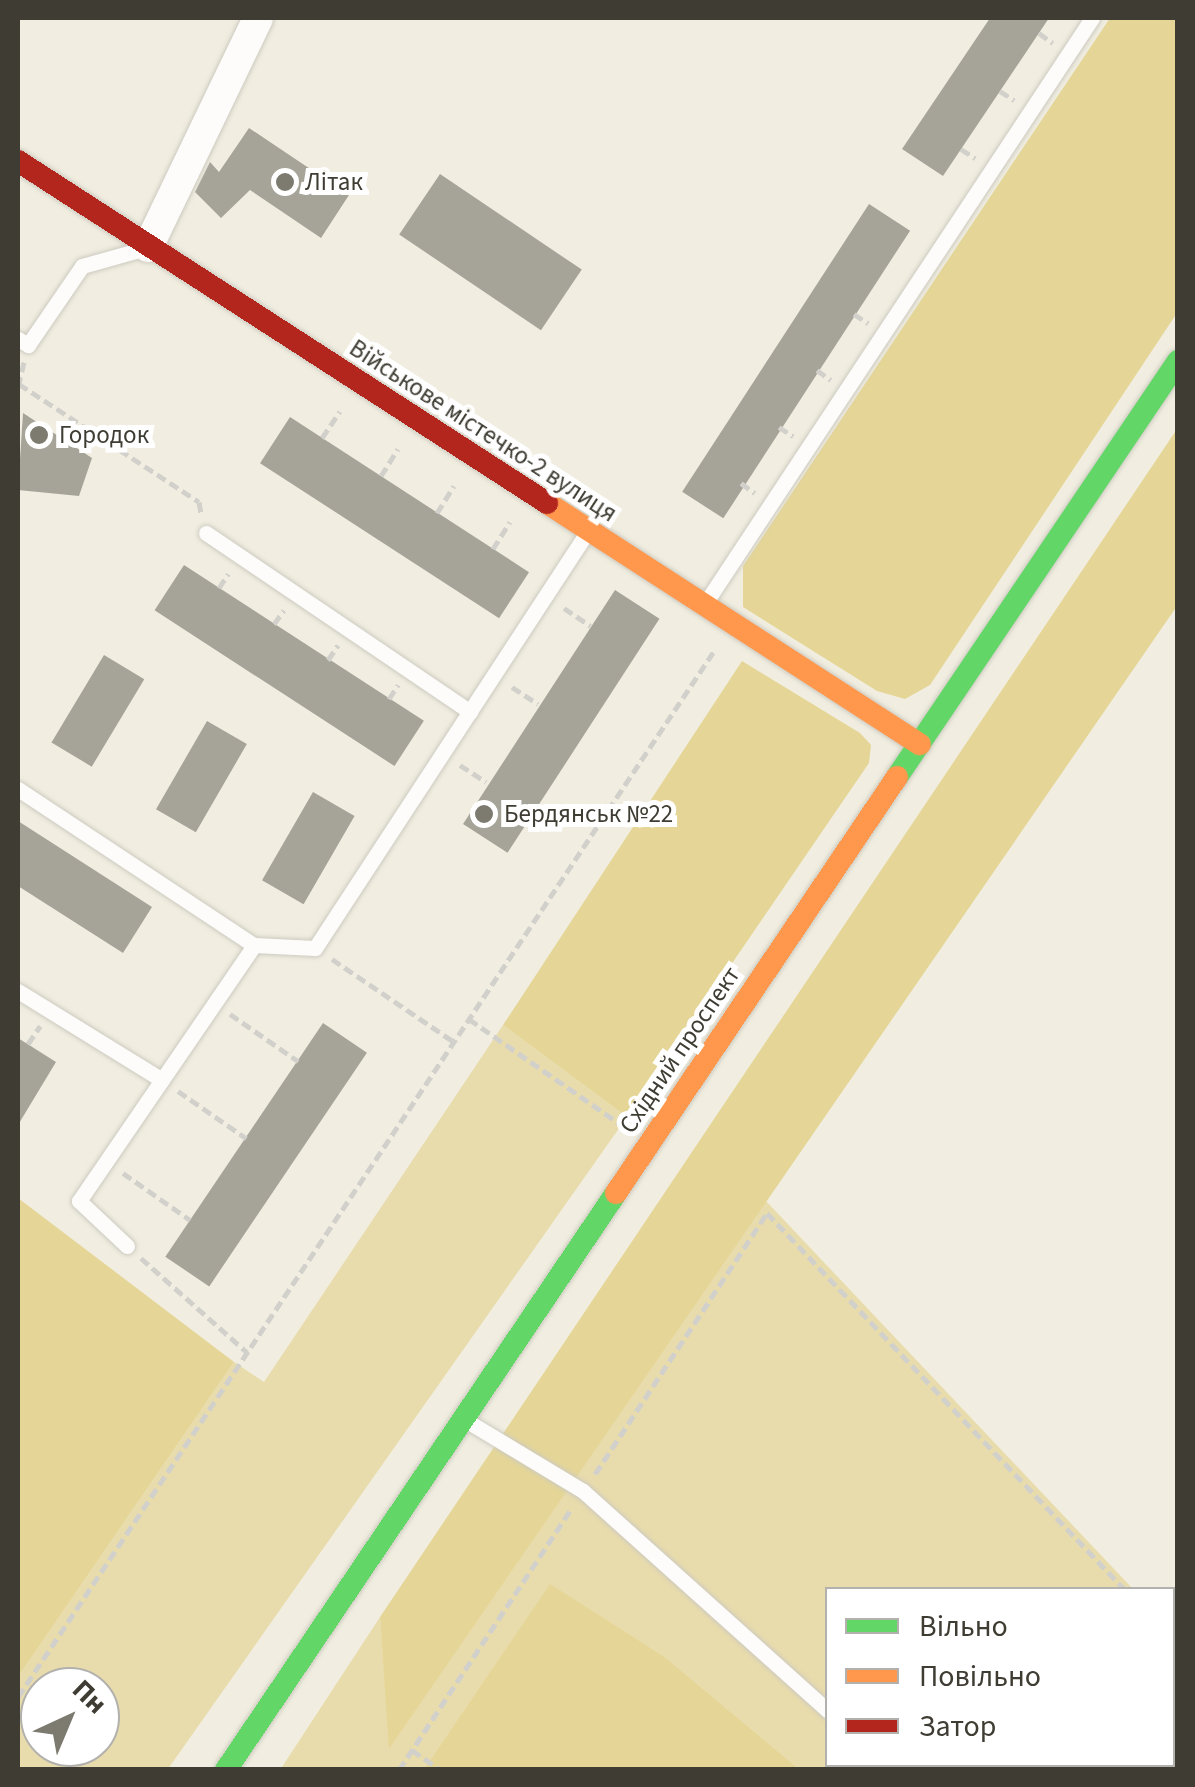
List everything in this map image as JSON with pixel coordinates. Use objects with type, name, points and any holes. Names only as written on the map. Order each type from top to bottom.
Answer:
[{"type":"main road","name":"Військове містечко-2 вулиця","points":[[18,162],[920,744]]},
{"type":"main road","name":"Східний проспект","points":[[226,1770],[1178,361]]},
{"type":"street","points":[[148,247],[258,18]]},
{"type":"lane","points":[[704,605],[1092,18]]},
{"type":"lane","points":[[22,342],[82,266],[148,247]]},
{"type":"lane","points":[[18,789],[254,944],[315,948],[588,532]]},
{"type":"lane","points":[[206,533],[470,712]]},
{"type":"lane","points":[[127,1246],[79,1201],[254,944]]},
{"type":"lane","points":[[18,991],[162,1080]]},
{"type":"lane","points":[[464,1418],[583,1491],[825,1707]]},
{"type":"path","points":[[22,342],[18,384],[199,502],[206,533]]},
{"type":"path","points":[[546,596],[591,626]]},
{"type":"path","points":[[18,1697],[732,624]]},
{"type":"path","points":[[494,675],[538,704]]},
{"type":"path","points":[[442,754],[486,782]]},
{"type":"path","points":[[315,948],[454,1042]]},
{"type":"path","points":[[214,1003],[298,1060]]},
{"type":"path","points":[[469,1019],[649,1144]]},
{"type":"path","points":[[162,1080],[246,1138]]},
{"type":"path","points":[[106,1162],[190,1220]]},
{"type":"path","points":[[399,1770],[768,1213],[1122,1587]]},
{"type":"path","points":[[127,1246],[248,1352]]},
{"type":"path","points":[[412,1750],[441,1770]]},
{"type":"shaded area","points":[[1110,18],[1177,18],[1177,313],[930,685],[905,699],[877,691],[743,607],[743,566]]},
{"type":"shaded area","points":[[1177,429],[1177,606],[389,1749],[380,1617]]},
{"type":"shaded area","points":[[742,661],[860,733],[871,745],[869,763],[627,1117],[503,1025]]},
{"type":"shaded area","points":[[503,1025],[627,1117],[168,1769],[18,1770],[20,1674],[20,1767],[120,1767],[120,1667],[25,1667],[234,1362],[264,1382]]},
{"type":"shaded area","points":[[18,1198],[234,1362],[25,1667],[20,1667],[18,1677]]},
{"type":"shaded area","points":[[766,1201],[1131,1587],[825,1587],[825,1767],[1175,1767],[1175,1700],[1177,1769],[799,1769],[665,1657],[550,1585],[424,1769],[280,1770],[380,1617],[390,1747]]},
{"type":"shaded area","points":[[550,1584],[665,1657],[799,1769],[424,1769]]},
{"type":"building","points":[[990,18],[1049,18],[943,176],[902,149]]},
{"type":"building","name":"Літак","points":[[249,128],[349,195],[321,238],[250,190],[221,218],[195,192],[210,162],[219,172]]},
{"type":"building","points":[[440,174],[582,270],[541,330],[399,235]]},
{"type":"building","points":[[869,204],[910,231],[723,518],[682,492]]},
{"type":"building","name":"Городок","points":[[23,413],[92,458],[79,496],[18,490]]},
{"type":"building","points":[[290,417],[529,572],[499,618],[260,463]]},
{"type":"building","points":[[184,565],[424,721],[394,766],[155,610]]},
{"type":"building","points":[[615,590],[659,619],[507,853],[463,824]]},
{"type":"building","points":[[104,655],[144,679],[92,767],[51,742]]},
{"type":"building","points":[[207,721],[247,744],[196,832],[156,809]]},
{"type":"building","points":[[313,792],[355,816],[304,904],[262,880]]},
{"type":"building","points":[[18,821],[152,907],[123,953],[18,886]]},
{"type":"building","points":[[323,1023],[367,1053],[209,1286],[165,1257]]},
{"type":"building","points":[[18,1038],[56,1062],[18,1125]]},
{"type":"traffic: fast","points":[[897,777],[1178,361]]},
{"type":"traffic: fast","points":[[226,1770],[616,1193]]},
{"type":"traffic: slow","points":[[547,503],[920,744]]},
{"type":"traffic: slow","points":[[616,1193],[897,777]]},
{"type":"traffic: jam","points":[[18,161],[547,503]]},
{"type":"place","name":"Літак","points":[[285,182]]},
{"type":"place","name":"Городок","points":[[39,435]]},
{"type":"place","name":"Бердянськ №22","points":[[484,814]]}]
